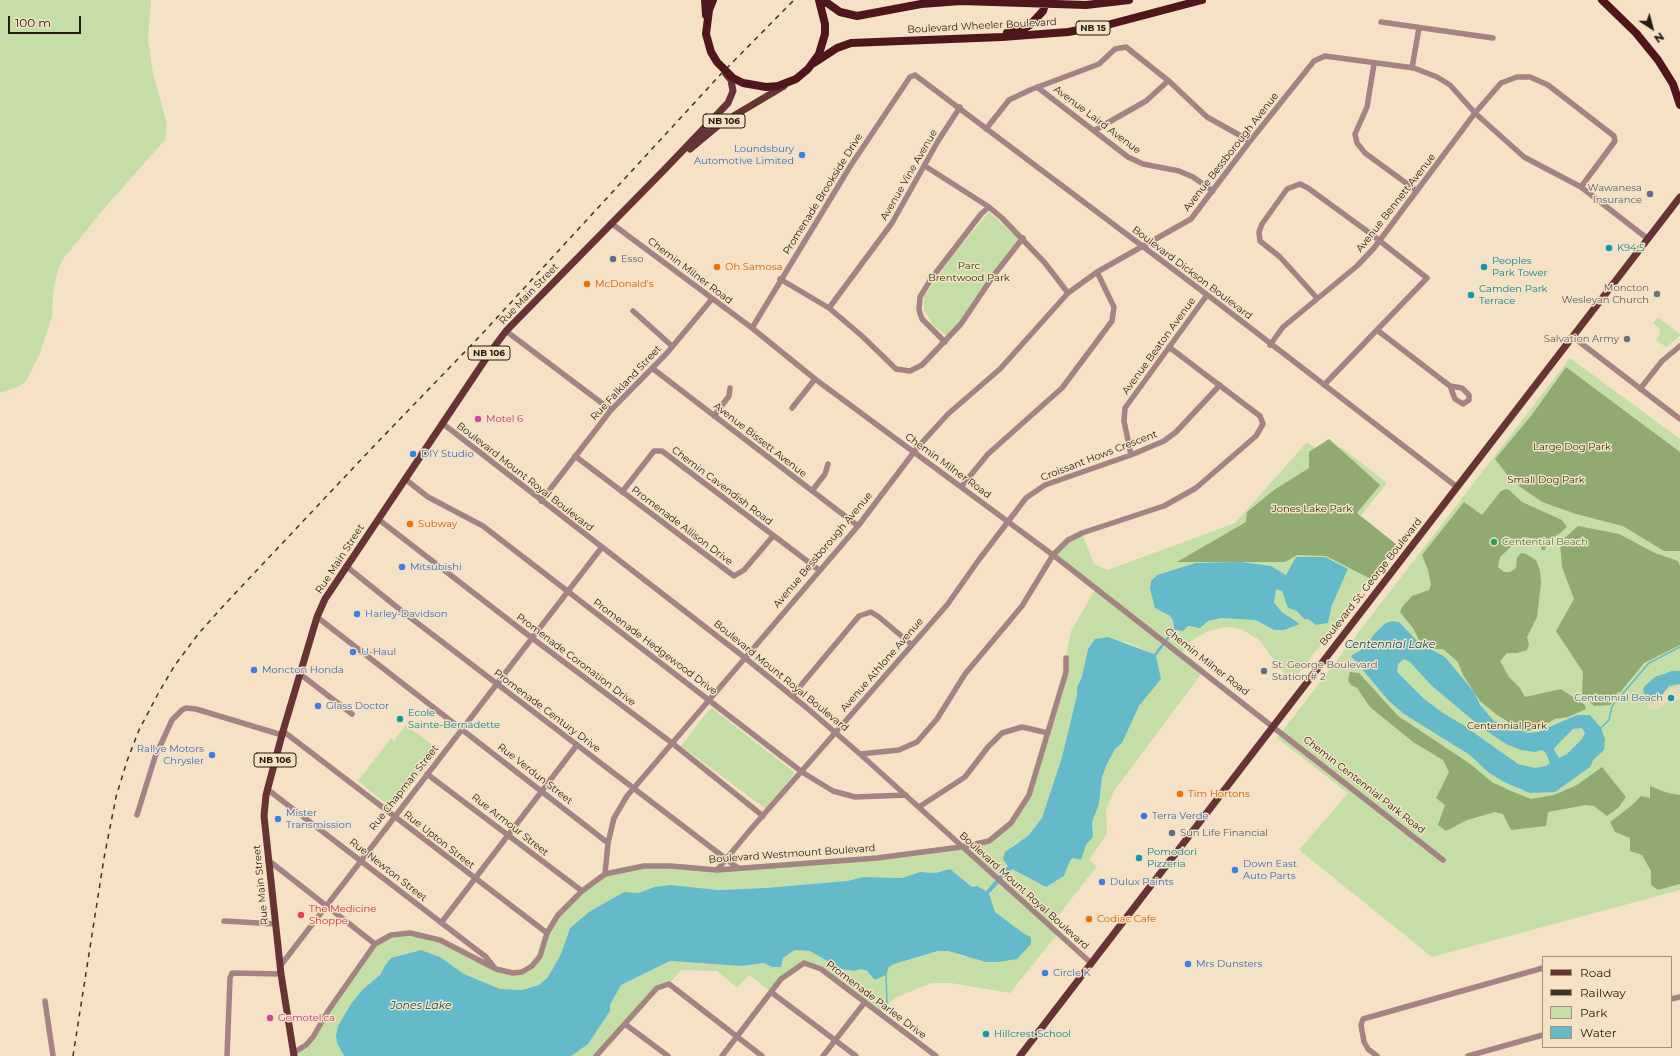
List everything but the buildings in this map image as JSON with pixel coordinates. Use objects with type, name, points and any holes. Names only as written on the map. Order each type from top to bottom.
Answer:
[{"type":"highway","points":[[705,0],[706,34],[711,52],[724,70],[733,78],[754,86],[766,88],[789,83],[802,75],[814,63],[819,54],[825,34],[824,14],[819,0]]},
{"type":"highway","points":[[706,23],[713,0]]},
{"type":"highway","name":"Boulevard Wheeler Boulevard","points":[[823,0],[840,12],[857,16],[937,1],[1046,2],[1097,5],[1129,0]]},
{"type":"highway","points":[[1097,0],[1129,0]]},
{"type":"highway","name":"Boulevard Wheeler Boulevard","points":[[814,63],[837,48],[851,43],[1033,36],[1086,29],[1202,0]]},
{"type":"highway","points":[[1602,0],[1636,33],[1658,60],[1673,84],[1680,105]]},
{"type":"highway","points":[[981,38],[1023,29],[1039,17],[1046,2]]},
{"type":"main road","name":"Rue Main Street","points":[[293,1055],[281,974],[264,816],[267,789],[282,733],[317,617],[325,599],[346,566],[506,331],[666,168],[732,96],[733,85],[724,70]]},
{"type":"main road","name":"Rue Main Street","points":[[666,168],[720,124],[789,83]]},
{"type":"main road","name":"Boulevard St. George Boulevard","points":[[1020,1056],[1680,197]]},
{"type":"street","points":[[1382,22],[1493,38]]},
{"type":"street","points":[[1412,68],[1419,28]]},
{"type":"street","points":[[986,128],[1009,100],[1037,87],[1099,64],[1115,49],[1126,47],[1168,81],[1207,117],[1250,141]]},
{"type":"street","name":"Avenue Bessborough Avenue","points":[[604,874],[608,843],[614,818],[626,796],[858,526],[913,452],[948,414],[1000,369],[1068,293],[1097,272],[1191,219],[1250,141],[1314,61],[1324,56],[1412,68],[1438,77],[1450,85],[1475,113],[1524,157],[1581,187],[1648,239]]},
{"type":"street","points":[[1374,64],[1367,107],[1355,134],[1357,143],[1365,153],[1417,191]]},
{"type":"street","name":"Boulevard Dickson Boulevard","points":[[915,74],[1457,487]]},
{"type":"street","name":"Promenade Brookside Drive","points":[[752,328],[780,279],[851,165],[910,78],[915,74]]},
{"type":"street","name":"Avenue Bennett Avenue","points":[[1270,345],[1283,327],[1357,266],[1379,241],[1475,113],[1501,83],[1517,77],[1530,77],[1548,86],[1614,136],[1615,142],[1581,187]]},
{"type":"street","points":[[1095,130],[1146,101],[1168,81]]},
{"type":"street","name":"Avenue Laird Avenue","points":[[1037,87],[1095,130],[1128,157],[1143,164],[1179,171],[1193,177],[1213,191]]},
{"type":"street","name":"Avenue Vine Avenue","points":[[829,308],[892,223],[938,141],[960,107]]},
{"type":"street","points":[[925,166],[989,207],[1023,238],[1068,293]]},
{"type":"street","points":[[1317,298],[1280,257],[1260,241],[1259,232],[1262,224],[1287,190],[1300,184],[1308,188],[1428,278],[1324,385]]},
{"type":"street","points":[[945,342],[922,319],[919,310],[920,297],[931,278],[981,214],[989,207]]},
{"type":"street","name":"Chemin Milner Road","points":[[611,223],[752,328],[913,452],[1053,555],[1274,726]]},
{"type":"street","points":[[780,279],[829,308],[862,336],[896,369],[910,371],[922,365],[961,324],[994,275],[1023,238]]},
{"type":"street","points":[[961,487],[988,454],[1062,388],[1112,321],[1114,307],[1097,272]]},
{"type":"street","name":"Avenue Beaton Avenue","points":[[1132,455],[1124,421],[1125,408],[1207,295]]},
{"type":"street","name":"Rue Falkland Street","points":[[541,501],[611,410],[652,368],[712,299]]},
{"type":"street","points":[[633,311],[672,346]]},
{"type":"street","points":[[1377,330],[1450,386]]},
{"type":"street","points":[[506,331],[611,410]]},
{"type":"street","points":[[1573,337],[1680,419]]},
{"type":"street","points":[[1640,389],[1662,361],[1680,346]]},
{"type":"street","points":[[860,754],[899,750],[918,742],[937,719],[965,674],[1022,606],[1053,555],[1068,540],[1082,532],[1164,506],[1196,488],[1256,436],[1263,424],[1260,416],[1169,347]]},
{"type":"street","name":"Avenue Bissett Avenue","points":[[652,368],[858,526]]},
{"type":"street","points":[[792,408],[815,378]]},
{"type":"street","name":"Croissant Hows Crescent","points":[[1007,521],[1026,498],[1039,488],[1132,455],[1164,441],[1176,432],[1220,385]]},
{"type":"street","points":[[714,416],[729,396],[730,388]]},
{"type":"street","name":"Boulevard Mount Royal Boulevard","points":[[442,423],[744,657],[836,732],[919,806],[961,847],[1091,963]]},
{"type":"street","name":"Chemin Cavendish Road","points":[[622,492],[654,451],[662,451],[819,570]]},
{"type":"street","name":"Promenade Allison Drive","points":[[575,456],[734,576],[744,570],[773,536]]},
{"type":"street","points":[[812,491],[825,474],[828,464]]},
{"type":"street","name":"Promenade Hedgewood Drive","points":[[405,479],[428,497],[483,526],[802,772],[833,791],[855,797],[906,795]]},
{"type":"street","name":"Promenade Coronation Drive","points":[[378,519],[532,638],[672,743],[763,816]]},
{"type":"street","name":"Avenue Athlone Avenue","points":[[717,870],[947,605],[1007,521]]},
{"type":"street","name":"Rue Chapman Street","points":[[281,965],[360,860],[602,548]]},
{"type":"street","name":"Promenade Century Drive","points":[[346,566],[738,868]]},
{"type":"street","points":[[792,696],[860,616],[871,612],[912,645]]},
{"type":"street","name":"Rue Verdun Street","points":[[317,617],[608,843]]},
{"type":"street","name":"Boulevard Westmount Boulevard","points":[[293,1055],[306,1045],[313,1037],[332,1004],[375,944],[391,935],[410,932],[421,934],[455,946],[480,962],[496,969],[513,973],[522,972],[532,966],[540,956],[547,933],[558,915],[582,891],[604,874],[644,866],[671,866],[717,870],[877,858],[961,847],[989,840],[1011,823],[1029,795],[1066,672],[1066,658]]},
{"type":"street","points":[[300,674],[352,714]]},
{"type":"street","points":[[137,815],[155,757],[172,720],[182,710],[186,708],[196,709],[282,733]]},
{"type":"street","name":"Chemin Centennial Park Road","points":[[1274,726],[1443,860]]},
{"type":"street","points":[[919,806],[965,777],[988,747],[1002,733],[1022,727],[1048,733]]},
{"type":"street","name":"Rue Upton Street","points":[[282,733],[394,816],[547,933]]},
{"type":"street","points":[[442,923],[577,745]]},
{"type":"street","name":"Rue Armour Street","points":[[427,774],[582,891]]},
{"type":"street","name":"Rue Newton Street","points":[[267,789],[486,957],[496,969]]},
{"type":"street","points":[[268,860],[375,944]]},
{"type":"street","points":[[224,921],[276,924]]},
{"type":"street","name":"Promenade Parlee Drive","points":[[771,992],[784,977],[804,963],[821,969],[936,1056]]},
{"type":"street","points":[[1377,1056],[1368,1049],[1364,1042],[1361,1025],[1363,1019],[1542,968]]},
{"type":"street","points":[[227,1056],[230,978],[232,973],[281,974]]},
{"type":"street","points":[[596,1056],[657,988],[669,984],[762,1056]]},
{"type":"street","points":[[722,1056],[771,992],[856,1056]]},
{"type":"street","points":[[45,1001],[53,1056]]},
{"type":"street","points":[[823,1056],[865,1002]]},
{"type":"street","points":[[625,1024],[668,1056]]},
{"type":"street","points":[[1468,1056],[1542,1035]]},
{"type":"green space","points":[[0,0],[151,0],[148,39],[153,73],[167,124],[165,140],[102,211],[64,258],[58,269],[53,293],[52,317],[40,353],[26,381],[20,386],[0,393]]},
{"type":"green space","name":"Parc Brentwood Park","points":[[989,212],[1020,240],[949,337],[933,325],[924,310],[924,297],[952,256]]},
{"type":"green space","points":[[1658,317],[1680,334],[1680,336],[1666,347],[1656,340],[1660,333],[1659,328],[1653,323]]},
{"type":"green space","name":"Centennial Park","points":[[1570,358],[1680,439],[1680,890],[1432,957],[1299,850],[1348,793],[1277,738]]},
{"type":"green space","points":[[1566,367],[1680,452],[1680,551],[1664,551],[1623,526],[1576,514],[1542,502],[1512,481],[1495,459],[1531,416]]},
{"type":"green space","points":[[1329,439],[1380,485],[1357,513],[1396,544],[1371,579],[1326,556],[1297,555],[1285,562],[1177,562],[1246,522],[1247,512],[1274,490],[1309,468],[1309,452]]},
{"type":"green space","name":"Jones Lake Park","points":[[1307,442],[1331,460],[1341,447],[1387,483],[1359,518],[1396,547],[1291,683],[1257,637],[1256,638],[1241,629],[1226,627],[1208,631],[1190,642],[1183,652],[1205,669],[1114,791],[1106,810],[1107,834],[1089,860],[1097,866],[1051,925],[1059,932],[1010,993],[951,983],[931,983],[895,998],[881,1012],[821,969],[804,963],[791,970],[771,992],[749,975],[737,988],[717,971],[681,970],[669,984],[657,988],[596,1056],[571,1056],[610,1011],[610,1005],[621,985],[670,961],[740,966],[764,963],[772,967],[782,964],[783,958],[795,950],[810,951],[841,969],[854,971],[861,969],[871,974],[894,964],[938,951],[948,951],[964,957],[1026,949],[1029,947],[1031,937],[1023,933],[995,912],[989,895],[1012,869],[1046,887],[1064,876],[1070,861],[1073,858],[1081,859],[1086,845],[1093,837],[1092,822],[1099,804],[1102,777],[1107,764],[1115,749],[1122,743],[1139,706],[1161,679],[1156,656],[1177,630],[1188,626],[1193,628],[1193,564],[1177,570],[1155,608],[1170,616],[1173,620],[1174,628],[1154,654],[1127,642],[1095,639],[1088,649],[1082,676],[1077,688],[1077,695],[1062,757],[1042,818],[1029,835],[1012,846],[1009,866],[986,891],[977,886],[972,887],[950,869],[935,873],[920,872],[902,878],[863,877],[847,881],[765,888],[718,890],[654,887],[639,893],[624,892],[570,927],[561,954],[548,977],[539,985],[522,990],[500,989],[464,974],[440,957],[421,950],[391,958],[380,975],[362,990],[336,1036],[337,1043],[344,1056],[294,1056],[306,1045],[328,1011],[382,939],[410,933],[440,940],[495,969],[522,972],[540,956],[547,933],[558,915],[605,874],[644,866],[717,870],[877,858],[989,840],[1011,823],[1029,795],[1066,672],[1066,658],[1071,631],[1096,588],[1053,555],[1082,533],[1094,564],[1108,570],[1235,523]],"holes":[[[1348,569],[1332,605],[1328,623],[1316,625],[1308,619],[1304,619],[1297,611],[1288,608],[1277,570],[1287,575]],[[1276,606],[1282,612],[1300,624],[1284,630],[1274,630]]]},
{"type":"green space","points":[[1506,489],[1522,502],[1562,520],[1567,527],[1559,534],[1548,540],[1545,550],[1542,550],[1540,544],[1535,539],[1525,537],[1518,540],[1500,557],[1498,567],[1504,572],[1510,572],[1516,568],[1517,558],[1521,553],[1526,554],[1536,560],[1540,571],[1541,583],[1537,617],[1527,637],[1529,645],[1527,650],[1517,653],[1507,653],[1500,661],[1509,677],[1520,688],[1525,697],[1561,689],[1585,705],[1586,709],[1568,717],[1555,719],[1537,729],[1528,731],[1512,727],[1507,721],[1480,701],[1463,675],[1458,662],[1443,649],[1433,649],[1419,640],[1413,628],[1400,612],[1402,607],[1412,596],[1429,590],[1431,585],[1428,570],[1422,555],[1464,502],[1482,515],[1501,491]]},
{"type":"green space","points":[[1578,526],[1619,534],[1655,553],[1678,561],[1680,566],[1680,645],[1644,663],[1610,705],[1594,706],[1582,695],[1583,672],[1556,631],[1574,599],[1562,567],[1560,542]]},
{"type":"green space","points":[[1350,672],[1359,673],[1398,716],[1469,763],[1492,782],[1511,791],[1531,799],[1554,795],[1577,785],[1602,767],[1626,797],[1618,808],[1607,816],[1594,806],[1586,805],[1548,812],[1546,826],[1511,830],[1503,814],[1495,812],[1467,820],[1446,831],[1438,825],[1445,805],[1436,798],[1449,772],[1443,760],[1413,742],[1370,707],[1357,688],[1351,685],[1348,680]]},
{"type":"green space","points":[[712,708],[795,773],[766,809],[681,746],[708,711]]},
{"type":"green space","points":[[406,725],[439,750],[393,809],[358,781],[391,738],[394,741]]},
{"type":"green space","points":[[1650,786],[1668,793],[1680,795],[1680,884],[1658,890],[1651,885],[1651,871],[1642,855],[1630,851],[1630,838],[1615,832],[1610,822],[1631,806],[1641,796],[1650,798]]},
{"type":"sand","name":"Centennial Beach","points":[[1680,685],[1680,699],[1670,700],[1658,709],[1647,709],[1649,703],[1658,702],[1665,691]]},
{"type":"water","name":"Jones Lake","points":[[1296,557],[1325,557],[1348,569],[1332,605],[1328,623],[1316,625],[1308,619],[1304,619],[1297,611],[1288,608],[1282,591],[1276,589],[1274,603],[1282,612],[1300,624],[1284,630],[1274,630],[1256,620],[1221,618],[1208,621],[1200,628],[1188,626],[1183,631],[1176,630],[1156,656],[1161,679],[1139,706],[1122,743],[1115,749],[1107,764],[1102,777],[1099,804],[1092,822],[1093,837],[1086,845],[1081,860],[1073,858],[1070,861],[1064,876],[1046,887],[1012,869],[989,894],[995,912],[1023,933],[1031,937],[1031,944],[1017,959],[986,962],[948,951],[938,951],[894,964],[889,967],[886,975],[875,980],[867,971],[861,969],[854,971],[841,969],[810,951],[795,950],[783,958],[781,967],[772,967],[764,963],[741,966],[670,961],[621,985],[610,1005],[610,1011],[588,1044],[571,1056],[344,1056],[337,1043],[336,1036],[338,1026],[351,1004],[362,990],[380,975],[391,958],[421,950],[440,957],[464,974],[500,989],[522,990],[539,985],[548,977],[561,954],[570,928],[589,912],[624,892],[639,893],[654,887],[670,885],[718,890],[765,888],[847,881],[863,877],[902,878],[920,872],[935,873],[950,869],[972,887],[977,886],[986,891],[1008,866],[1003,859],[1005,852],[1029,835],[1042,818],[1062,757],[1077,695],[1077,688],[1082,676],[1088,649],[1095,639],[1108,637],[1154,654],[1174,628],[1173,620],[1170,616],[1155,608],[1150,589],[1151,581],[1157,575],[1196,563],[1241,562],[1271,566],[1286,575]]},
{"type":"water","name":"Centennial Lake","points":[[1392,621],[1399,622],[1419,643],[1445,657],[1474,692],[1480,705],[1494,721],[1528,733],[1538,732],[1577,715],[1590,715],[1601,728],[1605,739],[1604,750],[1593,760],[1590,767],[1555,792],[1530,793],[1504,782],[1488,772],[1470,755],[1404,714],[1389,701],[1351,656],[1364,648],[1375,633],[1386,623]],"holes":[[[1404,659],[1410,662],[1431,685],[1482,728],[1506,744],[1521,750],[1535,752],[1542,750],[1546,753],[1550,763],[1546,766],[1535,768],[1518,764],[1463,725],[1443,713],[1423,698],[1397,672],[1398,664]],[[1582,728],[1585,733],[1582,739],[1567,754],[1559,758],[1554,750],[1555,747],[1573,729]]]},
{"type":"water","points":[[1672,671],[1680,671],[1680,684],[1669,686],[1657,701],[1652,703],[1646,700],[1643,689],[1645,686],[1655,677]]},
{"type":"waterway","points":[[1601,728],[1609,720],[1612,706],[1649,663],[1680,647]]},
{"type":"waterway","points":[[886,975],[887,1004]]},
{"type":"railway","points":[[73,1056],[104,858],[116,797],[127,761],[139,730],[175,665],[199,633],[226,603],[481,335],[720,75],[794,0]]},
{"type":"place","name":"Loundsbury Automotive Limited","points":[[802,155]]},
{"type":"place","name":"Wawanesa Insurance","points":[[1650,194]]},
{"type":"place","name":"K94.5","points":[[1609,248]]},
{"type":"place","name":"Esso","points":[[613,259]]},
{"type":"place","name":"Oh Samosa","points":[[717,267]]},
{"type":"place","name":"Peoples Park Tower","points":[[1484,267]]},
{"type":"place","name":"McDonald's","points":[[587,284]]},
{"type":"place","name":"Moncton Wesleyan Church","points":[[1657,294]]},
{"type":"place","name":"Camden Park Terrace","points":[[1471,295]]},
{"type":"place","name":"Salvation Army","points":[[1627,339]]},
{"type":"place","name":"Motel 6","points":[[478,419]]},
{"type":"place","name":"DIY Studio","points":[[413,454]]},
{"type":"place","name":"Subway","points":[[410,524]]},
{"type":"place","name":"Centential Beach","points":[[1494,542]]},
{"type":"place","name":"Mitsubishi","points":[[402,567]]},
{"type":"place","name":"Harley-Davidson","points":[[357,614]]},
{"type":"place","name":"U-Haul","points":[[353,652]]},
{"type":"place","name":"Moncton Honda","points":[[254,670]]},
{"type":"place","name":"St. George Boulevard Station # 2","points":[[1264,671]]},
{"type":"place","name":"Centennial Beach","points":[[1671,698]]},
{"type":"place","name":"Glass Doctor","points":[[318,706]]},
{"type":"place","name":"Ecole Sainte-Bernadette","points":[[400,719]]},
{"type":"place","name":"Rallye Motors Chrysler","points":[[212,755]]},
{"type":"place","name":"Tim Hortons","points":[[1180,794]]},
{"type":"place","name":"Terra Verde","points":[[1144,816]]},
{"type":"place","name":"Mister Transmission","points":[[278,819]]},
{"type":"place","name":"Sun Life Financial","points":[[1172,833]]},
{"type":"place","name":"Pomodori Pizzeria","points":[[1139,858]]},
{"type":"place","name":"Down East Auto Parts","points":[[1235,870]]},
{"type":"place","name":"Dulux Paints","points":[[1102,882]]},
{"type":"place","name":"The Medicine Shoppe","points":[[301,915]]},
{"type":"place","name":"Codiac Cafe","points":[[1089,919]]},
{"type":"place","name":"Mrs Dunsters","points":[[1188,964]]},
{"type":"place","name":"Circle K","points":[[1045,973]]},
{"type":"place","name":"Gomotel.ca","points":[[270,1018]]},
{"type":"place","name":"Hillcrest School","points":[[986,1034]]},
{"type":"park label","name":"Large Dog Park","points":[[1572,447]]},
{"type":"park label","name":"Small Dog Park","points":[[1546,480]]}]
